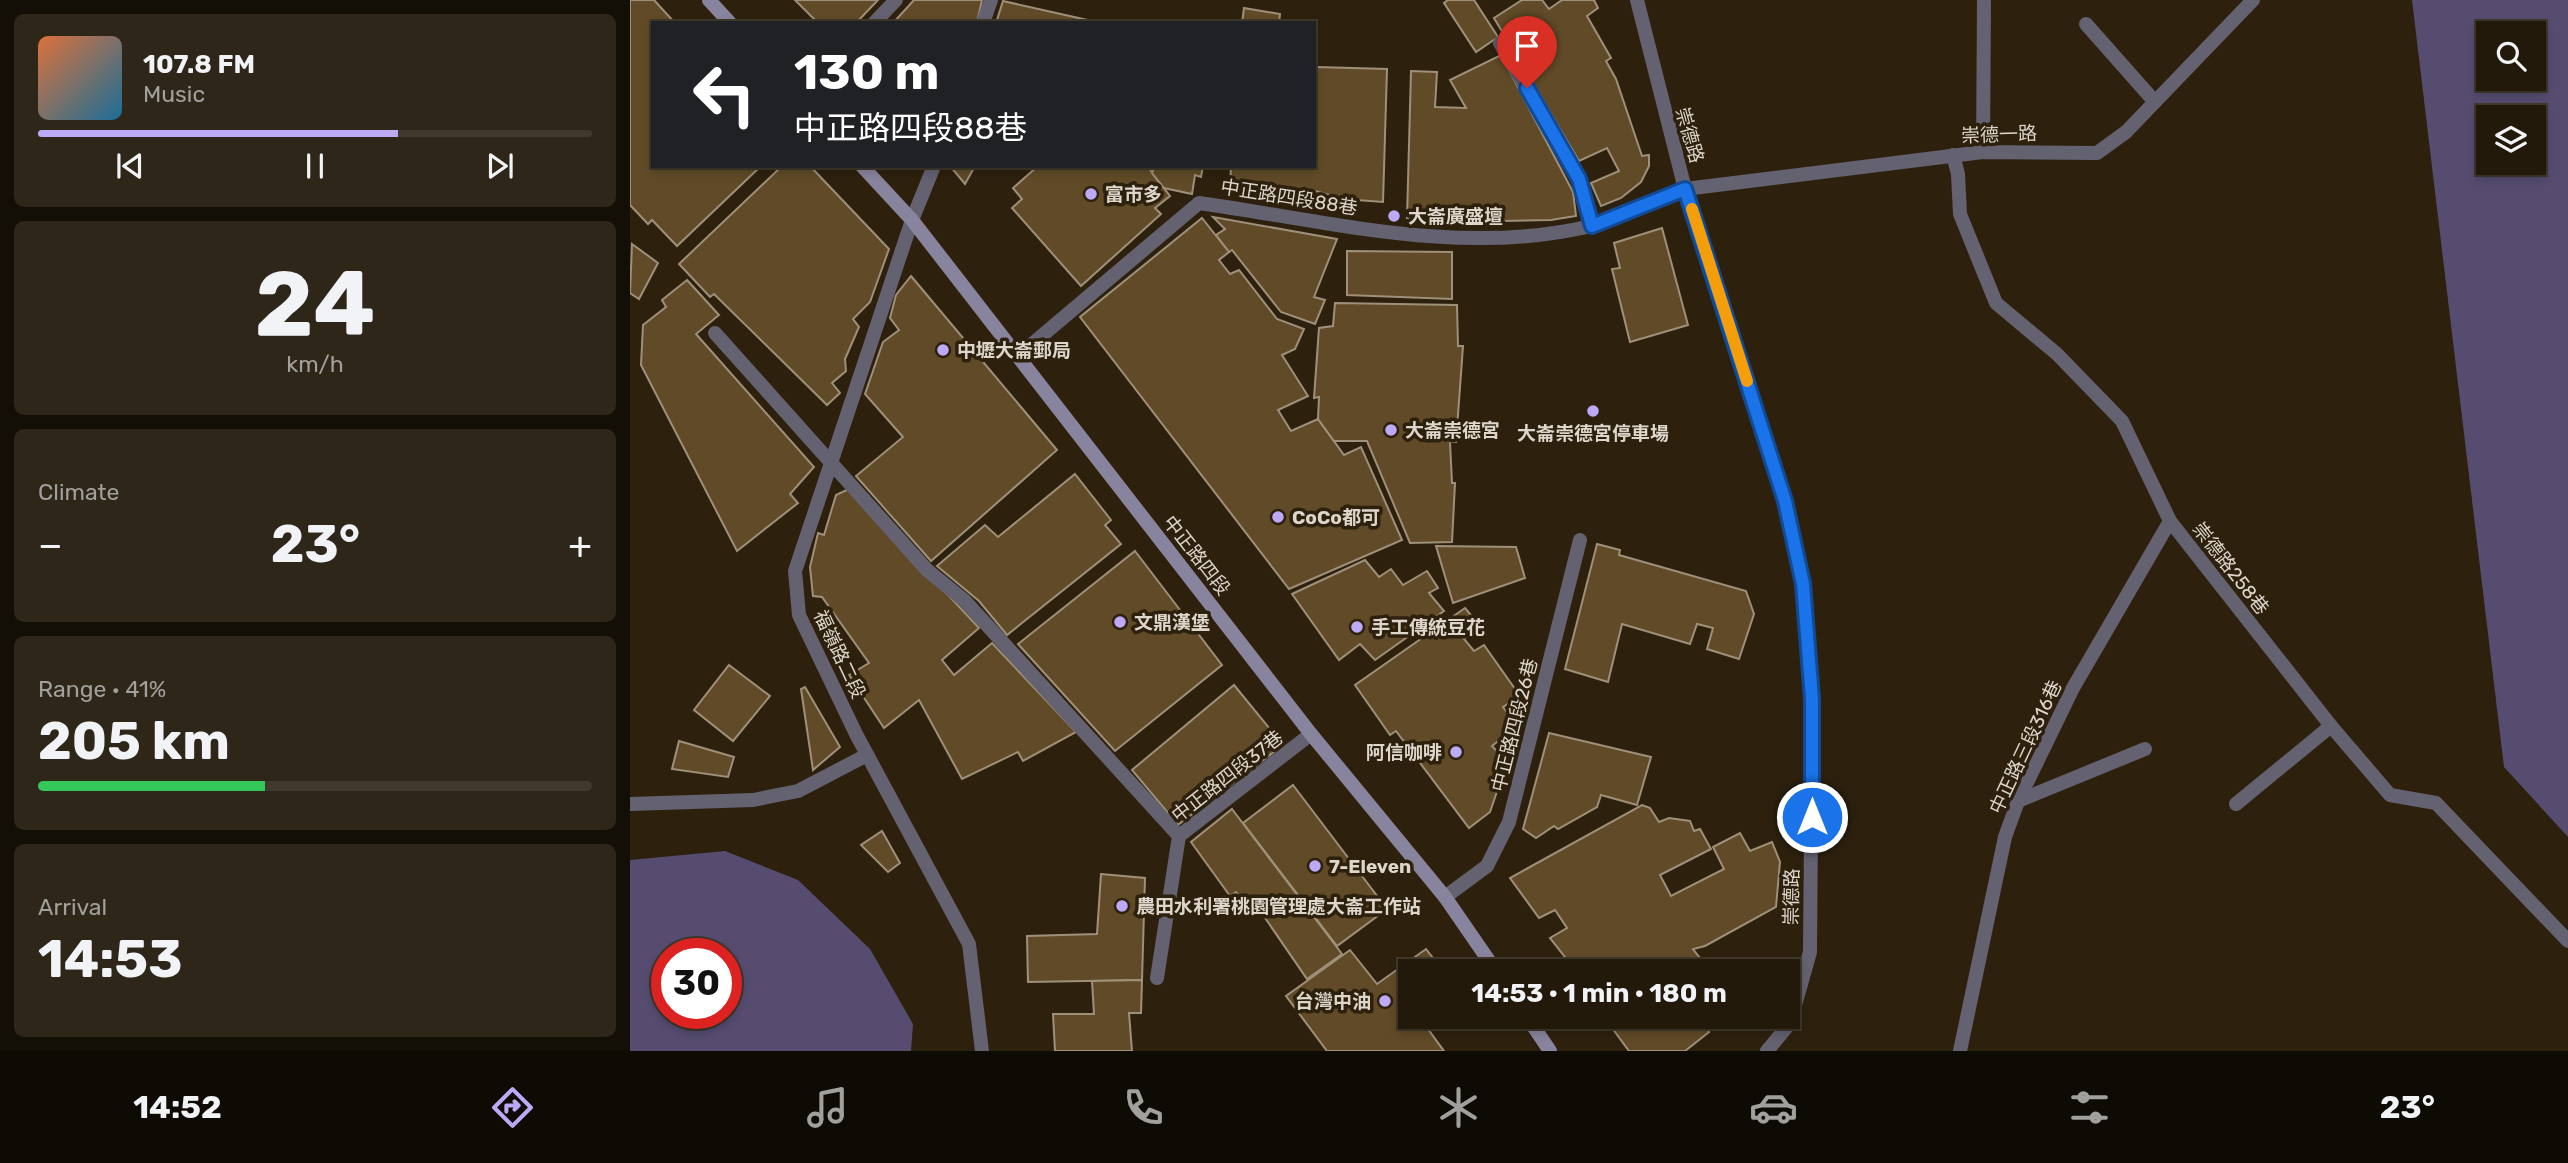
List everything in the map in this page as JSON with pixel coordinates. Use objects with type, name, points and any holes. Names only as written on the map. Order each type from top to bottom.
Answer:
[{"type":"main road","points":[[709,0],[728,21]]},
{"type":"main road","name":"中正路四段","points":[[864,168],[912,220],[1311,734],[1445,897],[1488,959]]},
{"type":"main road","points":[[1535,1029],[1550,1051]]},
{"type":"street","points":[[876,21],[896,0]]},
{"type":"street","points":[[984,21],[991,0]]},
{"type":"street","name":"崇德路","points":[[1637,0],[1685,189],[1785,501],[1803,584],[1812,699],[1810,952],[1790,1023],[1767,1051]]},
{"type":"street","points":[[1983,152],[1984,0]]},
{"type":"street","name":"崇德一路","points":[[1685,189],[1983,152],[2097,153],[2126,132],[2253,0]]},
{"type":"street","points":[[2086,24],[2155,102]]},
{"type":"street","points":[[1500,43],[1579,179],[1592,226]]},
{"type":"street","name":"崇德路258巷","points":[[1953,155],[1958,174],[1960,214],[1996,303],[2057,354],[2122,421],[2170,521],[2330,726],[2390,795],[2436,803],[2568,942]]},
{"type":"street","name":"福嶺路二段","points":[[933,168],[912,220],[794,571],[799,615],[867,755],[969,944],[982,1028],[982,1051]]},
{"type":"street","name":"中正路四段88巷","points":[[1018,356],[1199,202],[1409,235],[1502,239],[1592,226],[1685,189]]},
{"type":"street","points":[[715,333],[927,569],[965,601],[1179,836]]},
{"type":"street","name":"中正路三段316巷","points":[[1960,1051],[2005,837],[2018,801],[2073,688],[2170,521]]},
{"type":"street","name":"中正路四段26巷","points":[[1445,897],[1487,866],[1509,822],[1580,540]]},
{"type":"street","points":[[2235,804],[2330,726]]},
{"type":"street","name":"中正路四段37巷","points":[[1157,978],[1179,836],[1311,734]]},
{"type":"street","points":[[2018,801],[2144,749]]},
{"type":"street","points":[[630,804],[754,800],[798,791],[867,755]]},
{"type":"shaded area","points":[[2412,0],[2568,0],[2568,837],[2504,767]]},
{"type":"shaded area","points":[[725,851],[798,880],[870,949],[913,1024],[911,1051],[630,1051],[630,860]]},
{"type":"building","points":[[630,0],[654,0],[673,21],[651,21],[651,168],[759,168],[677,246],[652,220],[648,224],[630,205]]},
{"type":"building","points":[[795,0],[878,0],[858,21],[816,21]]},
{"type":"building","points":[[914,0],[982,0],[977,21],[895,21]]},
{"type":"building","points":[[1448,0],[1474,0],[1498,37],[1476,52],[1444,3]]},
{"type":"building","points":[[1522,0],[1542,0],[1549,9],[1562,0],[1594,0],[1598,8],[1587,16],[1611,58],[1606,61],[1616,79],[1642,156],[1649,155],[1649,166],[1641,182],[1621,198],[1601,206],[1591,183],[1619,171],[1607,148],[1579,161],[1494,18]]},
{"type":"building","points":[[1003,1],[1092,21],[997,21]]},
{"type":"building","points":[[1244,8],[1280,14],[1279,21],[1242,21]]},
{"type":"building","points":[[1501,55],[1573,192],[1576,216],[1551,220],[1453,222],[1407,218],[1411,71],[1437,72],[1435,107],[1466,108],[1450,80]]},
{"type":"building","points":[[1317,67],[1387,69],[1383,202],[1343,199],[1312,190],[1311,202],[1283,198],[1283,190],[1230,189],[1231,168],[1316,168]]},
{"type":"building","points":[[780,168],[812,168],[889,249],[870,302],[853,319],[859,327],[845,359],[846,371],[832,383],[840,393],[827,405],[714,294],[710,297],[679,264]]},
{"type":"building","points":[[952,168],[974,168],[965,184]]},
{"type":"building","points":[[1036,168],[1149,168],[1170,196],[1155,208],[1161,214],[1081,286],[1012,208],[1022,199],[1013,188]]},
{"type":"building","points":[[1154,168],[1203,168],[1201,177],[1195,175],[1192,194],[1164,188],[1152,173]]},
{"type":"building","points":[[1213,217],[1337,239],[1314,297],[1325,300],[1315,324],[1281,312],[1232,250],[1229,252],[1216,235],[1225,229]]},
{"type":"building","points":[[1202,218],[1229,252],[1219,260],[1230,274],[1239,270],[1277,319],[1304,329],[1295,349],[1282,355],[1308,396],[1278,410],[1291,431],[1318,419],[1344,455],[1361,447],[1402,540],[1289,589],[1080,317]]},
{"type":"building","points":[[1662,228],[1688,325],[1630,342],[1612,269],[1620,268],[1614,243]]},
{"type":"building","points":[[632,244],[658,263],[639,299],[630,293]]},
{"type":"building","points":[[1347,251],[1452,252],[1452,299],[1347,295]]},
{"type":"building","points":[[911,276],[1057,450],[931,561],[856,476],[903,437],[865,394],[883,342],[899,330],[890,318],[896,295]]},
{"type":"building","points":[[687,280],[719,315],[696,334],[814,467],[790,494],[798,503],[737,551],[641,365],[643,325],[666,307],[662,300]]},
{"type":"building","name":"大崙崇德宮","points":[[1335,303],[1457,305],[1458,346],[1463,346],[1456,442],[1450,442],[1452,483],[1455,483],[1452,542],[1410,543],[1367,441],[1334,441],[1318,419],[1319,397],[1314,398],[1319,328],[1333,326]]},
{"type":"building","points":[[1075,474],[1111,520],[1105,525],[1121,544],[1007,635],[979,601],[937,566],[985,525],[998,537]]},
{"type":"building","points":[[849,489],[979,628],[942,660],[954,675],[992,643],[1076,732],[1023,761],[1018,752],[962,779],[919,700],[884,728],[849,675],[869,663],[822,597],[813,596],[810,567],[818,533],[824,535],[836,495]]},
{"type":"building","points":[[1597,544],[1620,550],[1619,555],[1746,591],[1754,614],[1739,659],[1707,649],[1713,628],[1697,624],[1690,644],[1622,624],[1608,682],[1565,669]]},
{"type":"building","points":[[1436,546],[1516,547],[1525,578],[1453,603]]},
{"type":"building","points":[[1135,551],[1222,665],[1115,751],[1018,644]]},
{"type":"building","points":[[1365,560],[1379,577],[1391,569],[1403,585],[1427,571],[1438,588],[1429,593],[1444,611],[1375,660],[1360,644],[1339,660],[1292,594]]},
{"type":"building","points":[[1465,608],[1480,626],[1464,639],[1474,651],[1484,645],[1520,696],[1503,707],[1517,726],[1492,746],[1507,762],[1490,812],[1469,828],[1396,731],[1390,735],[1355,685]]},
{"type":"building","points":[[729,665],[770,696],[733,741],[694,710]]},
{"type":"building","points":[[1234,685],[1283,745],[1178,825],[1132,770]]},
{"type":"building","points":[[805,687],[840,747],[813,770],[801,689]]},
{"type":"building","points":[[1549,733],[1651,757],[1637,805],[1601,795],[1597,807],[1558,829],[1554,826],[1536,838],[1523,829]]},
{"type":"building","points":[[679,741],[734,757],[728,777],[672,769]]},
{"type":"building","name":"7-Eleven","points":[[1293,785],[1387,909],[1337,946],[1243,823]]},
{"type":"building","points":[[1642,805],[1650,808],[1659,822],[1669,818],[1690,821],[1694,831],[1700,829],[1711,849],[1660,875],[1671,896],[1724,869],[1713,847],[1740,833],[1750,851],[1772,842],[1780,862],[1776,907],[1705,946],[1693,949],[1701,959],[1567,959],[1550,938],[1567,928],[1555,910],[1539,918],[1510,878]]},
{"type":"building","points":[[1232,809],[1342,954],[1307,979],[1261,912],[1254,916],[1236,892],[1230,896],[1191,842]]},
{"type":"building","points":[[882,831],[900,863],[888,872],[861,845]]},
{"type":"building","name":"農田水利署桃園管理處大崙工作站","points":[[1101,874],[1145,878],[1142,980],[1028,982],[1027,936],[1097,934]]},
{"type":"building","points":[[1426,949],[1434,959],[1412,959]]},
{"type":"building","points":[[1350,950],[1377,984],[1398,969],[1398,1029],[1428,1029],[1444,1051],[1327,1051],[1286,996]]},
{"type":"building","points":[[1142,980],[1141,1013],[1129,1013],[1132,1051],[1055,1051],[1053,1014],[1094,1014],[1092,981]]},
{"type":"building","points":[[1613,1029],[1707,1029],[1709,1032],[1685,1051],[1629,1051]]},
{"type":"slow traffic","points":[[1692,209],[1747,381]]},
{"type":"place","name":"富市多","points":[[1091,194]]},
{"type":"place","name":"大崙廣盛壇","points":[[1394,216]]},
{"type":"place","name":"中壢大崙郵局","points":[[943,350]]},
{"type":"place","name":"大崙崇德宮停車場","points":[[1593,411]]},
{"type":"place","name":"大崙崇德宮","points":[[1391,430]]},
{"type":"place","name":"CoCo都可","points":[[1278,517]]},
{"type":"place","name":"文鼎漢堡","points":[[1120,622]]},
{"type":"place","name":"手工傳統豆花","points":[[1357,627]]},
{"type":"place","name":"阿信咖啡","points":[[1456,752]]},
{"type":"place","name":"7-Eleven","points":[[1315,866]]},
{"type":"place","name":"農田水利署桃園管理處大崙工作站","points":[[1122,906]]},
{"type":"place","name":"台灣中油","points":[[1385,1001]]},
{"type":"route","points":[[1527,88],[1579,179],[1592,226],[1685,189],[1785,501],[1803,584],[1812,699],[1812,817]]}]
